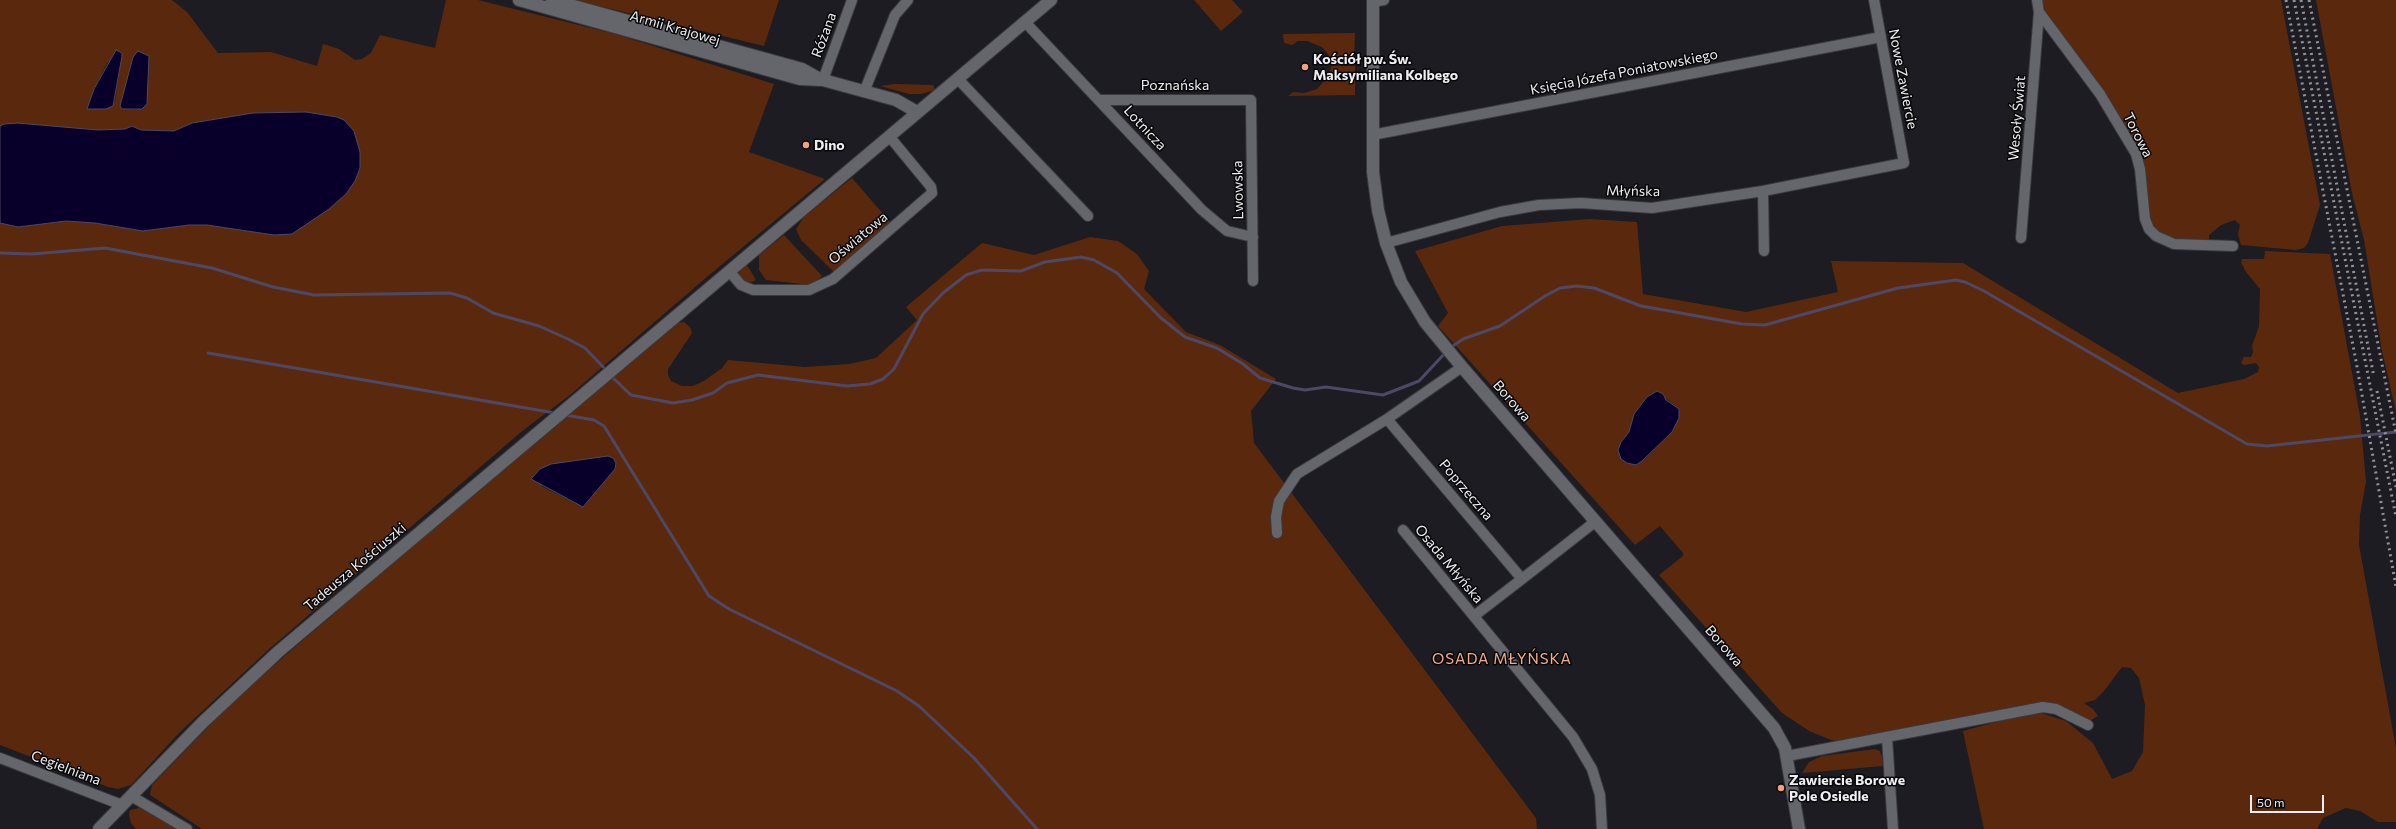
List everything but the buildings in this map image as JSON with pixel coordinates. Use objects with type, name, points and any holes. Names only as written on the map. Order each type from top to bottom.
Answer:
[{"type":"street","name":"Armii Krajowej","points":[[519,0],[800,79],[823,80]]},
{"type":"street","name":"Armii Krajowej","points":[[552,0],[802,69],[823,80],[896,100],[917,112]]},
{"type":"street","name":"Różana","points":[[823,80],[852,0]]},
{"type":"street","points":[[864,92],[895,15],[908,0]]},
{"type":"street","points":[[730,272],[1051,0]]},
{"type":"street","name":"Nowe Zawiercie","points":[[1874,0],[1904,163]]},
{"type":"street","name":"Wesoły Świat","points":[[2021,238],[2039,12],[2037,0]]},
{"type":"street","name":"Borowa","points":[[1376,1],[1372,135],[1373,172],[1378,210],[1386,243],[1401,282],[1425,322],[1445,346],[1765,716],[1782,740],[1787,756],[1799,829]]},
{"type":"street","name":"Torowa","points":[[2039,12],[2100,94],[2136,154],[2140,169],[2145,219],[2149,229],[2165,241],[2174,244],[2233,246]]},
{"type":"street","name":"Lotnicza","points":[[1025,22],[1202,210],[1227,231],[1253,237]]},
{"type":"street","name":"Księcia Józefa Poniatowskiego","points":[[1372,135],[1881,37]]},
{"type":"street","points":[[958,79],[1088,216]]},
{"type":"street","name":"Poznańska","points":[[1100,100],[1251,100]]},
{"type":"street","name":"Lwowska","points":[[1251,100],[1253,281]]},
{"type":"street","name":"Oświatowa","points":[[730,272],[742,285],[753,290],[802,291],[816,288],[833,279],[931,195],[931,187],[889,136]]},
{"type":"street","name":"Młyńska","points":[[1386,243],[1500,212],[1539,205],[1580,203],[1652,208],[1763,191],[1904,163]]},
{"type":"street","points":[[1763,191],[1764,252]]},
{"type":"street","name":"Tadeusza Kościuszki","points":[[99,829],[214,712],[278,652],[545,425],[730,272]]},
{"type":"street","points":[[1277,533],[1276,517],[1279,501],[1294,477],[1387,419],[1459,362]]},
{"type":"street","name":"Poprzeczna","points":[[1387,419],[1522,579]]},
{"type":"street","points":[[1522,579],[1596,521]]},
{"type":"street","name":"Osada Młyńska","points":[[1403,530],[1573,737],[1592,769],[1600,796],[1602,829]]},
{"type":"street","name":"Osada Młyńska","points":[[1474,616],[1522,579]]},
{"type":"street","points":[[1787,756],[2043,707],[2056,710],[2088,725]]},
{"type":"street","points":[[1887,738],[1893,829]]},
{"type":"street","name":"Cegielniana","points":[[0,758],[122,805]]},
{"type":"street","points":[[131,796],[187,829]]},
{"type":"shaded area","points":[[0,0],[172,0],[187,12],[218,53],[271,52],[317,66],[323,44],[339,49],[355,60],[362,59],[371,53],[380,35],[435,48],[446,0],[478,0],[615,34],[774,84],[749,152],[825,179],[708,276],[570,395],[521,432],[268,650],[179,733],[131,785],[118,789],[108,787],[0,745],[0,223],[18,227],[66,221],[95,223],[143,231],[189,225],[207,225],[274,235],[346,194],[355,181],[360,168],[337,117],[306,112],[253,113],[192,123],[174,131],[141,130],[132,126],[125,129],[98,130],[17,123],[0,126]],"holes":[[[122,53],[115,102],[106,109],[98,108],[94,89],[107,63]],[[147,86],[147,104],[136,110],[122,109],[120,106],[124,92]]]},
{"type":"shaded area","points":[[575,0],[779,0],[764,46]]},
{"type":"shaded area","points":[[1194,0],[1232,0],[1243,12],[1221,31]]},
{"type":"shaded area","points":[[2042,0],[2281,0],[2320,205],[2308,243],[2304,248],[2296,250],[2241,245],[2238,234],[2240,225],[2235,220],[2221,225],[2209,235],[2209,242],[2169,239],[2158,231],[2149,218],[2139,149],[2108,97],[2047,17]]},
{"type":"shaded area","points":[[2316,0],[2396,0],[2396,412],[2382,351],[2364,240],[2352,193]]},
{"type":"shaded area","points":[[1355,33],[1354,60],[1333,60],[1322,47],[1307,41],[1298,41],[1292,45],[1284,43],[1283,34]]},
{"type":"shaded area","points":[[116,50],[122,53],[122,56],[113,106],[106,109],[87,109],[94,89]]},
{"type":"shaded area","points":[[138,51],[149,56],[147,104],[142,109],[122,109],[120,106],[133,57]]},
{"type":"shaded area","points":[[1332,66],[1355,66],[1355,95],[1288,96],[1293,92],[1304,93],[1317,89],[1326,79]]},
{"type":"shaded area","points":[[895,84],[933,85],[935,90],[921,94],[909,94],[880,86]]},
{"type":"shaded area","points":[[306,112],[337,117],[344,120],[354,131],[360,152],[360,168],[355,181],[346,194],[329,209],[292,234],[274,235],[207,225],[189,225],[143,231],[95,223],[66,221],[18,227],[0,223],[0,126],[4,124],[17,123],[98,130],[125,129],[132,126],[141,130],[174,131],[192,123],[253,113]]},
{"type":"shaded area","points":[[852,178],[891,223],[834,272],[801,240],[796,229],[804,217]]},
{"type":"shaded area","points":[[1590,219],[1637,222],[1643,294],[1746,312],[1838,292],[1831,261],[1963,263],[2178,393],[2244,379],[2258,372],[2259,367],[2256,363],[2244,365],[2241,363],[2244,357],[2251,357],[2253,352],[2252,346],[2259,326],[2260,289],[2246,272],[2241,262],[2242,259],[2264,259],[2265,251],[2330,254],[2360,416],[2366,482],[2360,515],[2359,545],[2396,748],[2396,822],[2378,822],[2360,811],[2346,808],[2323,818],[2317,829],[1984,829],[1963,731],[2014,717],[2041,713],[2066,721],[2093,743],[2112,779],[2132,771],[2143,752],[2145,705],[2139,678],[2131,668],[2122,667],[2104,691],[2095,700],[2084,703],[2093,709],[2098,716],[2088,722],[2051,704],[1842,742],[1831,740],[1809,731],[1782,713],[1659,575],[1683,556],[1683,553],[1660,526],[1635,545],[1438,326],[1448,313],[1415,251],[1502,226]],"holes":[[[1657,391],[1679,409],[1672,432],[1642,461],[1636,464],[1621,442],[1629,432],[1634,414],[1647,397]]]},
{"type":"shaded area","points":[[784,235],[822,276],[811,285],[766,280],[759,270],[759,255]]},
{"type":"shaded area","points":[[1090,237],[1118,241],[1137,254],[1149,271],[1144,289],[1186,332],[1220,345],[1276,379],[1251,411],[1254,443],[1536,818],[1537,829],[202,829],[150,795],[152,785],[238,696],[512,461],[677,323],[684,322],[690,327],[692,333],[668,369],[668,375],[671,381],[682,386],[693,386],[704,381],[722,368],[728,360],[805,367],[849,364],[876,358],[917,320],[906,307],[982,243],[1034,255]],"holes":[[[616,463],[615,469],[583,507],[541,486]]]},
{"type":"shaded area","points":[[747,265],[756,280],[752,282],[743,281],[737,274]]},
{"type":"shaded area","points":[[1657,391],[1663,394],[1666,400],[1679,409],[1679,418],[1672,432],[1642,461],[1636,465],[1627,463],[1621,459],[1618,450],[1621,442],[1629,432],[1634,414],[1647,397]]},
{"type":"shaded area","points":[[608,456],[613,458],[616,463],[615,469],[583,507],[531,479],[540,469],[551,464]]},
{"type":"shaded area","points":[[1875,749],[1880,751],[1883,766],[1802,773],[1809,762],[1822,756]]},
{"type":"shaded area","points":[[139,808],[148,811],[178,829],[136,829],[131,823],[129,815],[130,810]]},
{"type":"waterway","points":[[0,253],[32,254],[105,248],[212,268],[273,287],[314,295],[450,293],[467,298],[493,313],[539,326],[568,339],[585,348],[607,371]]},
{"type":"waterway","points":[[610,375],[631,395],[673,403],[692,400],[713,393],[727,383],[758,375],[847,386],[870,384],[883,379],[894,369],[923,314],[943,293],[966,275],[982,270],[1021,271],[1045,262],[1081,257],[1094,260],[1117,273],[1161,318],[1185,337],[1217,348],[1243,364],[1260,378],[1293,388],[1305,390],[1326,387],[1383,395],[1419,381],[1446,352]]},
{"type":"waterway","points":[[1450,348],[1463,339],[1500,326],[1545,296],[1560,288],[1577,286],[1594,288],[1641,306],[1742,324],[1765,325],[1898,288],[1956,280],[1965,282],[1984,291],[2247,444],[2267,446],[2396,432]]},
{"type":"waterway","points":[[208,353],[555,413]]},
{"type":"waterway","points":[[565,415],[594,420],[604,426],[709,596],[729,609],[897,691],[919,706],[974,758],[1037,829]]},
{"type":"railway","points":[[2286,0],[2356,361],[2396,587]]},
{"type":"railway","points":[[2294,0],[2396,517]]},
{"type":"railway","points":[[2301,0],[2374,377]]},
{"type":"railway","points":[[2309,0],[2396,434]]},
{"type":"railway","points":[[2377,391],[2396,487]]},
{"type":"place","name":"Kościół pw. Św. Maksymiliana Kolbego","points":[[1305,67]]},
{"type":"place","name":"Dino","points":[[806,145]]},
{"type":"place","name":"Zawiercie Borowe Pole Osiedle","points":[[1781,788]]},
{"type":"district","name":"OSADA MŁYŃSKA","points":[[1502,659]]}]
